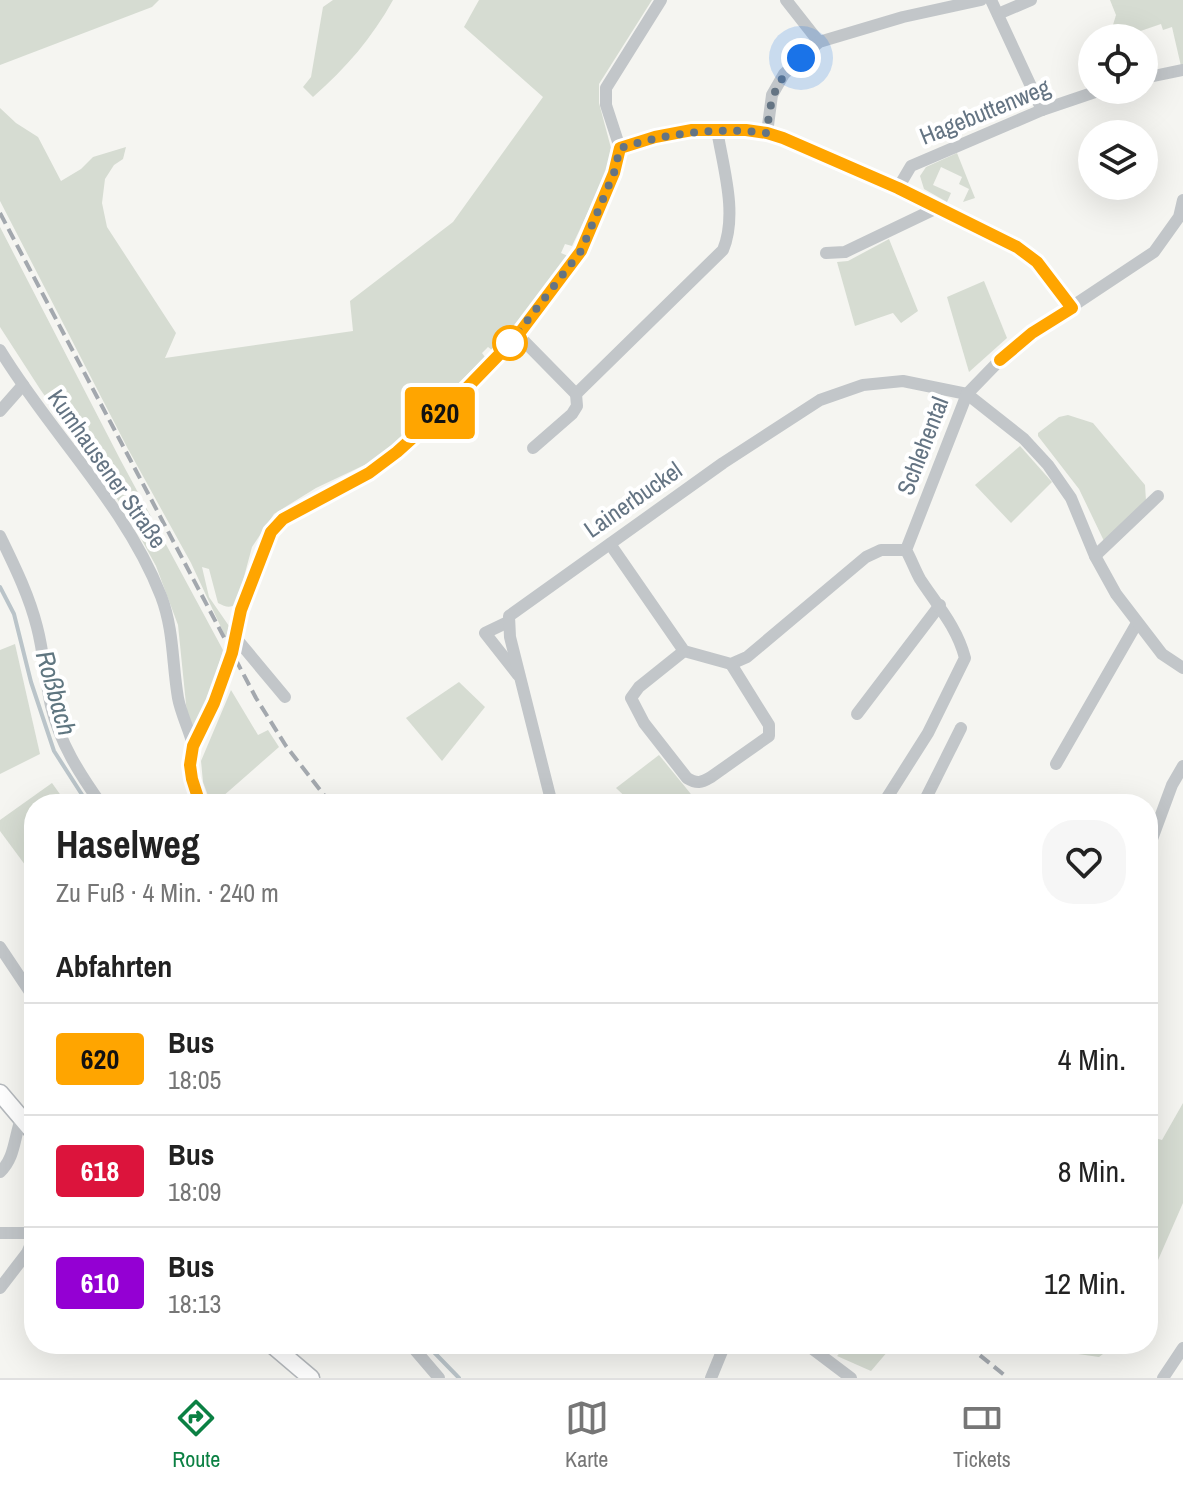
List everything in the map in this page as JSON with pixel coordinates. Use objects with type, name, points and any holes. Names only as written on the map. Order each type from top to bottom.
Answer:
[{"type":"main road","points":[[0,1093],[24,1122]]},
{"type":"main road","points":[[283,1354],[311,1378]]},
{"type":"street","points":[[193,746],[214,703],[241,610],[271,532],[283,519],[369,473],[459,396],[518,335],[581,251],[614,173],[620,148],[606,105],[606,88],[661,0]]},
{"type":"street","points":[[786,0],[819,42]]},
{"type":"street","points":[[767,133],[772,95],[784,74],[819,42],[903,17],[981,0]]},
{"type":"street","points":[[991,0],[1042,110]]},
{"type":"street","points":[[998,14],[1031,0]]},
{"type":"street","points":[[1158,75],[1182,70]]},
{"type":"street","name":"Hagebuttenweg","points":[[898,188],[911,166],[1078,98]]},
{"type":"street","points":[[620,148],[692,130],[767,133],[898,188],[997,236],[1037,262],[1072,308]]},
{"type":"street","points":[[576,394],[723,250],[730,234],[730,218],[717,130]]},
{"type":"street","name":"Schlehental","points":[[906,550],[967,394],[1032,333],[1154,252],[1179,217],[1183,200]]},
{"type":"street","points":[[826,253],[845,252],[939,207]]},
{"type":"street","points":[[518,335],[576,394],[577,406],[572,414],[533,448]]},
{"type":"street","name":"Kumhausener Straße","points":[[0,350],[117,513],[144,557],[172,627],[178,696],[182,718],[193,746],[190,765],[197,794]]},
{"type":"street","name":"Lainerbuckel","points":[[520,678],[485,633],[508,622],[512,612],[723,463],[831,396],[863,385],[903,381],[967,394]]},
{"type":"street","points":[[0,411],[23,385]]},
{"type":"street","points":[[967,394],[1024,439],[1048,465],[1071,498],[1095,556],[1116,594],[1162,654],[1183,668]]},
{"type":"street","points":[[1095,556],[1158,496]]},
{"type":"street","points":[[0,536],[24,588],[37,626],[51,706],[61,738],[94,794]]},
{"type":"street","points":[[610,544],[684,651],[731,664],[747,657],[866,557],[881,550],[906,550],[920,578],[940,605],[965,658],[928,733],[889,794]]},
{"type":"street","points":[[857,714],[940,605]]},
{"type":"street","points":[[508,622],[549,794]]},
{"type":"street","points":[[1056,764],[1137,623]]},
{"type":"street","points":[[235,637],[285,697]]},
{"type":"street","points":[[684,651],[639,687],[631,698],[644,723],[687,778],[694,782],[702,783],[769,736],[769,725],[731,664]]},
{"type":"street","points":[[928,794],[961,728]]},
{"type":"street","points":[[1158,823],[1172,785],[1183,766]]},
{"type":"street","points":[[0,947],[24,983]]},
{"type":"street","points":[[0,1172],[9,1163],[21,1119]]},
{"type":"street","points":[[0,1233],[24,1233]]},
{"type":"street","points":[[0,1288],[24,1257]]},
{"type":"street","points":[[1163,1378],[1183,1348]]},
{"type":"street","points":[[419,1354],[439,1378]]},
{"type":"street","points":[[711,1378],[721,1354]]},
{"type":"street","points":[[819,1354],[851,1378]]},
{"type":"shaded area","points":[[0,0],[159,0],[152,7],[0,65]]},
{"type":"shaded area","points":[[333,0],[393,0],[358,52],[313,97],[303,87],[311,77],[323,7]]},
{"type":"shaded area","points":[[479,0],[652,0],[599,84],[599,103],[611,148],[606,174],[572,246],[565,244],[561,253],[568,256],[533,306],[492,350],[488,347],[482,353],[485,357],[403,438],[375,460],[316,488],[274,514],[252,547],[237,603],[228,607],[218,603],[209,569],[202,567],[209,597],[229,626],[226,638],[191,563],[128,449],[0,201],[0,108],[38,137],[61,181],[93,157],[126,147],[123,159],[114,165],[105,179],[102,203],[107,227],[176,333],[165,358],[353,331],[350,301],[453,222],[543,97],[464,27]]},
{"type":"shaded area","points":[[1110,0],[1183,0],[1183,75],[1172,27],[1163,30],[1161,24],[1113,24],[1116,15]]},
{"type":"shaded area","points":[[957,153],[975,198],[963,202],[969,189],[959,184],[962,177],[941,167],[933,185],[951,193],[947,202],[924,189],[920,176],[926,167]]},
{"type":"shaded area","points":[[0,227],[223,650],[202,723],[194,730],[187,714],[178,625],[156,566],[127,513],[0,327]]},
{"type":"shaded area","points":[[889,239],[918,311],[901,323],[893,313],[855,326],[837,262],[848,261]]},
{"type":"shaded area","points":[[984,281],[1007,338],[969,372],[947,297]]},
{"type":"shaded area","points":[[1068,415],[1093,423],[1145,485],[1146,501],[1104,541],[1079,489],[1038,436],[1059,417]]},
{"type":"shaded area","points":[[1020,446],[1052,482],[1011,523],[975,485]]},
{"type":"shaded area","points":[[15,644],[40,754],[0,774],[0,650]]},
{"type":"shaded area","points":[[459,682],[485,707],[442,761],[406,718]]},
{"type":"shaded area","points":[[231,690],[258,735],[268,730],[279,747],[225,794],[207,794],[201,761]]},
{"type":"shaded area","points":[[659,755],[691,794],[622,794],[616,788]]},
{"type":"shaded area","points":[[52,783],[60,794],[37,794]]},
{"type":"shaded area","points":[[24,803],[24,863],[0,831],[0,820]]},
{"type":"shaded area","points":[[1183,1103],[1183,1203],[1158,1260],[1158,1139],[1162,1140]]},
{"type":"shaded area","points":[[839,1354],[885,1354],[871,1371],[837,1356]]},
{"type":"waterway","name":"Roßbach","points":[[0,587],[14,614],[31,682],[54,751],[82,794]]},
{"type":"waterway","name":"Roßbach","points":[[436,1354],[459,1378]]},
{"type":"railway","points":[[0,213],[256,698],[286,746],[323,794]]},
{"type":"railway","points":[[978,1354],[1008,1378]]},
{"type":"bus line","name":"620","points":[[195,794],[190,765],[193,746],[203,731],[214,703],[232,653],[241,610],[271,532],[283,519],[369,473],[397,452],[459,396],[518,335],[581,251],[604,200],[620,148],[692,130],[767,133],[898,188],[1017,247],[1037,262],[1072,308],[1032,333],[1000,360]]},
{"type":"route","points":[[510,343],[581,251],[604,200],[620,148],[692,130],[767,133],[772,95],[784,74],[801,58]]}]
